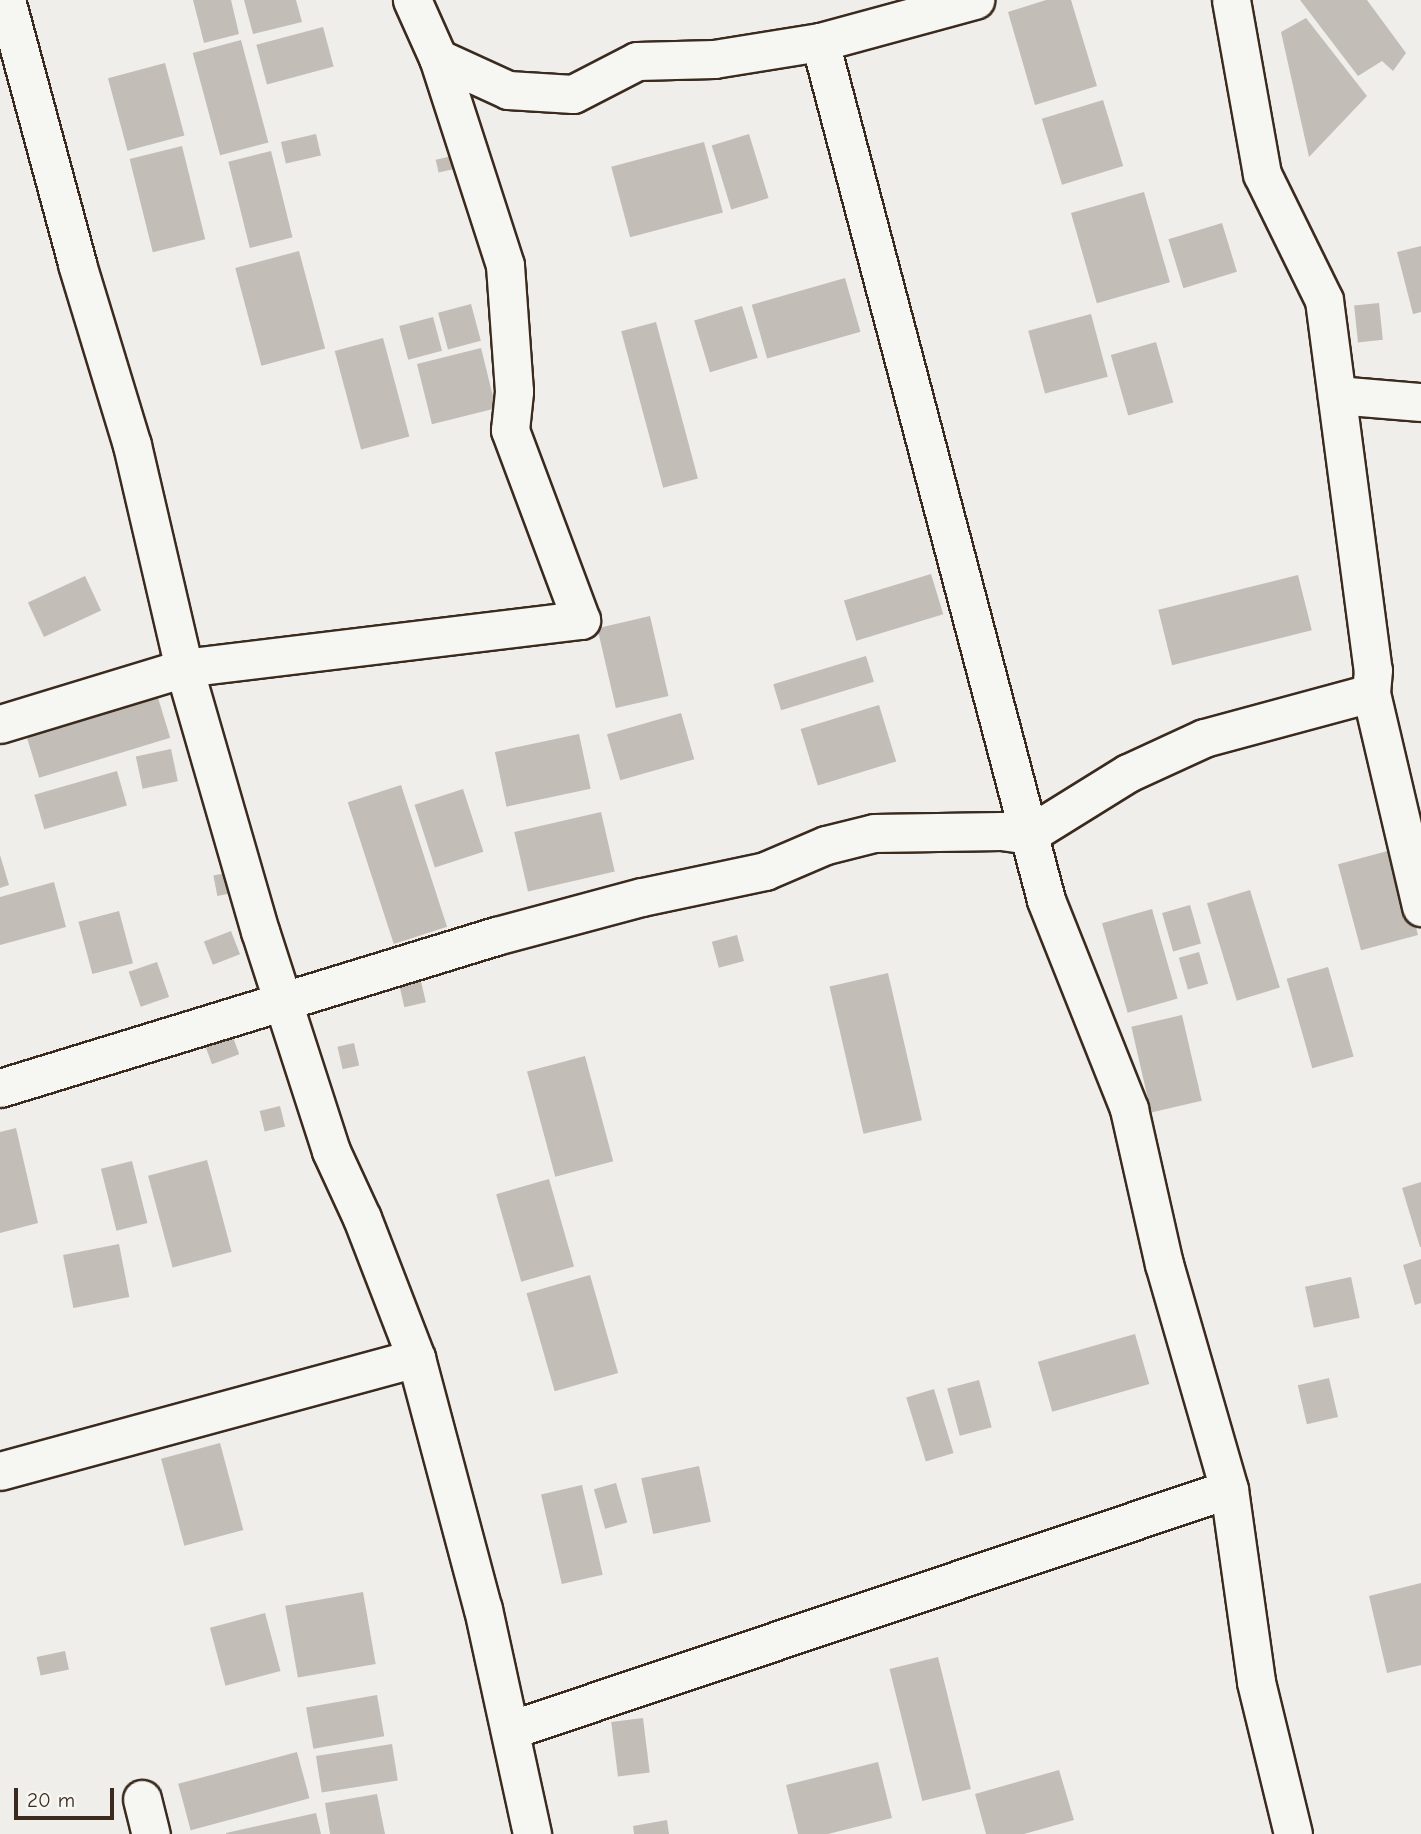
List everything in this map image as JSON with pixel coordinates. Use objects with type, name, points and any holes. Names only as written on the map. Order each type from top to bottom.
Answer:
[{"type":"street","points":[[6,0],[77,264],[132,445],[184,668],[281,999],[331,1151],[362,1218],[416,1359],[483,1609],[532,1834]]},
{"type":"street","points":[[0,724],[184,668],[581,620],[510,430],[514,391],[505,265],[438,58],[412,0]]},
{"type":"street","points":[[438,58],[508,90],[556,95],[587,90],[637,61],[714,59],[820,41],[975,0]]},
{"type":"street","points":[[1231,0],[1262,174],[1324,300],[1373,670],[1371,693],[1421,907]]},
{"type":"street","points":[[820,41],[1045,900],[1129,1109],[1164,1264],[1229,1489],[1256,1682],[1293,1834]]},
{"type":"street","points":[[1337,395],[1421,402]]},
{"type":"street","points":[[0,1088],[281,999],[642,897],[765,872],[826,845],[874,833],[1001,831],[1028,835],[1128,773],[1204,738],[1371,693]]},
{"type":"street","points":[[0,1471],[416,1359]]},
{"type":"street","points":[[510,1730],[1229,1489]]},
{"type":"street","points":[[142,1799],[152,1834]]},
{"type":"building","points":[[193,0],[231,0],[239,34],[204,43]]},
{"type":"building","points":[[244,0],[296,0],[302,22],[253,34]]},
{"type":"building","points":[[1046,0],[1071,0],[1097,86],[1035,105],[1008,12]]},
{"type":"building","points":[[1300,0],[1367,0],[1406,53],[1393,71],[1382,61],[1358,76]]},
{"type":"building","points":[[1306,18],[1367,96],[1309,157],[1281,32]]},
{"type":"building","points":[[323,27],[334,67],[267,84],[256,45]]},
{"type":"building","points":[[241,40],[268,142],[220,155],[193,53]]},
{"type":"building","points":[[165,63],[184,135],[127,151],[108,78]]},
{"type":"building","points":[[1103,100],[1123,166],[1062,185],[1042,119]]},
{"type":"building","points":[[316,134],[321,155],[286,164],[281,142]]},
{"type":"building","points":[[749,134],[769,198],[731,209],[712,145]]},
{"type":"building","points":[[704,142],[723,213],[630,237],[611,167]]},
{"type":"building","points":[[182,146],[205,239],[153,252],[130,159]]},
{"type":"building","points":[[271,151],[293,237],[250,248],[228,162]]},
{"type":"building","points":[[461,154],[464,167],[439,173],[436,160]]},
{"type":"building","points":[[1144,192],[1170,282],[1097,303],[1071,213]]},
{"type":"building","points":[[1222,223],[1237,272],[1183,288],[1168,239]]},
{"type":"building","points":[[1421,246],[1421,312],[1413,314],[1397,252]]},
{"type":"building","points":[[299,251],[325,349],[261,366],[235,268]]},
{"type":"building","points":[[845,278],[860,332],[767,359],[752,305]]},
{"type":"building","points":[[1379,303],[1383,340],[1358,342],[1354,306]]},
{"type":"building","points":[[471,304],[481,341],[448,350],[438,313]]},
{"type":"building","points":[[742,306],[758,358],[710,372],[694,321]]},
{"type":"building","points":[[1091,314],[1108,377],[1045,394],[1028,331]]},
{"type":"building","points":[[433,317],[442,351],[408,360],[399,326]]},
{"type":"building","points":[[656,322],[698,478],[663,488],[621,331]]},
{"type":"building","points":[[383,338],[409,437],[361,449],[335,351]]},
{"type":"building","points":[[1156,342],[1173,403],[1128,416],[1111,355]]},
{"type":"building","points":[[481,348],[496,408],[432,424],[417,364]]},
{"type":"building","points":[[931,574],[943,614],[856,641],[844,601]]},
{"type":"building","points":[[1298,575],[1312,630],[1172,665],[1158,610]]},
{"type":"building","points":[[85,576],[101,610],[44,637],[28,603]]},
{"type":"building","points":[[650,616],[668,696],[616,708],[597,628]]},
{"type":"building","points":[[866,656],[874,682],[781,710],[773,684]]},
{"type":"building","points":[[155,688],[170,738],[39,778],[24,728]]},
{"type":"building","points":[[879,705],[896,761],[818,785],[801,729]]},
{"type":"building","points":[[681,713],[694,759],[620,780],[607,734]]},
{"type":"building","points":[[579,734],[591,789],[507,807],[495,752]]},
{"type":"building","points":[[171,749],[178,781],[143,789],[136,756]]},
{"type":"building","points":[[117,771],[127,806],[44,829],[34,795]]},
{"type":"building","points":[[401,785],[447,927],[394,944],[348,802]]},
{"type":"building","points":[[463,789],[483,852],[435,868],[414,805]]},
{"type":"building","points":[[601,812],[615,871],[528,891],[514,832]]},
{"type":"building","points":[[1395,849],[1418,935],[1361,950],[1338,864]]},
{"type":"building","points":[[0,855],[9,885],[0,888]]},
{"type":"building","points":[[231,872],[235,893],[217,896],[213,875]]},
{"type":"building","points":[[54,882],[66,927],[0,945],[0,897]]},
{"type":"building","points":[[1250,890],[1280,988],[1237,1001],[1207,903]]},
{"type":"building","points":[[1190,905],[1201,943],[1173,951],[1162,913]]},
{"type":"building","points":[[1152,909],[1178,998],[1128,1013],[1102,923]]},
{"type":"building","points":[[119,911],[133,963],[92,974],[78,922]]},
{"type":"building","points":[[231,931],[240,954],[213,965],[204,941]]},
{"type":"building","points":[[737,935],[744,961],[719,968],[712,942]]},
{"type":"building","points":[[1199,952],[1208,984],[1188,990],[1179,958]]},
{"type":"building","points":[[157,962],[169,997],[141,1007],[129,972]]},
{"type":"building","points":[[1328,967],[1354,1056],[1312,1068],[1287,979]]},
{"type":"building","points":[[888,973],[922,1120],[864,1134],[830,986]]},
{"type":"building","points":[[420,977],[426,1002],[404,1007],[399,982]]},
{"type":"building","points":[[1182,1015],[1202,1101],[1151,1112],[1131,1027]]},
{"type":"building","points":[[230,1029],[239,1054],[212,1064],[203,1039]]},
{"type":"building","points":[[354,1043],[359,1065],[343,1069],[337,1047]]},
{"type":"building","points":[[585,1056],[613,1161],[555,1177],[527,1072]]},
{"type":"building","points":[[280,1106],[285,1126],[265,1131],[260,1111]]},
{"type":"building","points":[[16,1128],[38,1223],[0,1233],[0,1132]]},
{"type":"building","points":[[207,1160],[232,1252],[173,1268],[148,1176]]},
{"type":"building","points":[[132,1161],[147,1223],[116,1231],[101,1169]]},
{"type":"building","points":[[549,1179],[574,1266],[521,1282],[496,1194]]},
{"type":"building","points":[[1421,1182],[1421,1247],[1420,1247],[1402,1188]]},
{"type":"building","points":[[119,1244],[129,1297],[73,1308],[63,1255]]},
{"type":"building","points":[[1421,1259],[1421,1303],[1415,1305],[1403,1265]]},
{"type":"building","points":[[590,1275],[618,1373],[555,1391],[527,1293]]},
{"type":"building","points":[[1351,1277],[1360,1318],[1314,1328],[1305,1287]]},
{"type":"building","points":[[1135,1334],[1149,1384],[1052,1412],[1038,1362]]},
{"type":"building","points":[[1329,1378],[1338,1417],[1307,1424],[1298,1385]]},
{"type":"building","points":[[979,1380],[992,1427],[960,1436],[947,1389]]},
{"type":"building","points":[[934,1389],[954,1453],[926,1462],[906,1397]]},
{"type":"building","points":[[220,1443],[243,1530],[184,1546],[161,1459]]},
{"type":"building","points":[[699,1466],[711,1522],[653,1534],[641,1478]]},
{"type":"building","points":[[616,1483],[627,1522],[605,1529],[594,1489]]},
{"type":"building","points":[[582,1485],[603,1575],[562,1584],[541,1494]]},
{"type":"building","points":[[1421,1583],[1421,1665],[1387,1673],[1369,1596]]},
{"type":"building","points":[[363,1592],[376,1664],[298,1678],[285,1606]]},
{"type":"building","points":[[265,1613],[281,1671],[225,1686],[210,1628]]},
{"type":"building","points":[[65,1651],[69,1670],[41,1676],[37,1657]]},
{"type":"building","points":[[938,1657],[971,1789],[922,1801],[889,1669]]},
{"type":"building","points":[[377,1695],[384,1736],[313,1749],[306,1708]]},
{"type":"building","points":[[643,1718],[650,1773],[618,1776],[611,1722]]},
{"type":"building","points":[[392,1744],[398,1781],[322,1793],[316,1756]]},
{"type":"building","points":[[297,1752],[309,1798],[191,1830],[178,1784]]},
{"type":"building","points":[[878,1762],[892,1818],[828,1834],[798,1834],[786,1785]]},
{"type":"building","points":[[1059,1770],[1074,1820],[1024,1834],[986,1834],[975,1794]]},
{"type":"building","points":[[377,1794],[385,1834],[330,1834],[325,1803]]},
{"type":"building","points":[[316,1813],[321,1834],[226,1834],[226,1833]]},
{"type":"building","points":[[667,1820],[669,1834],[634,1834],[633,1826]]}]
